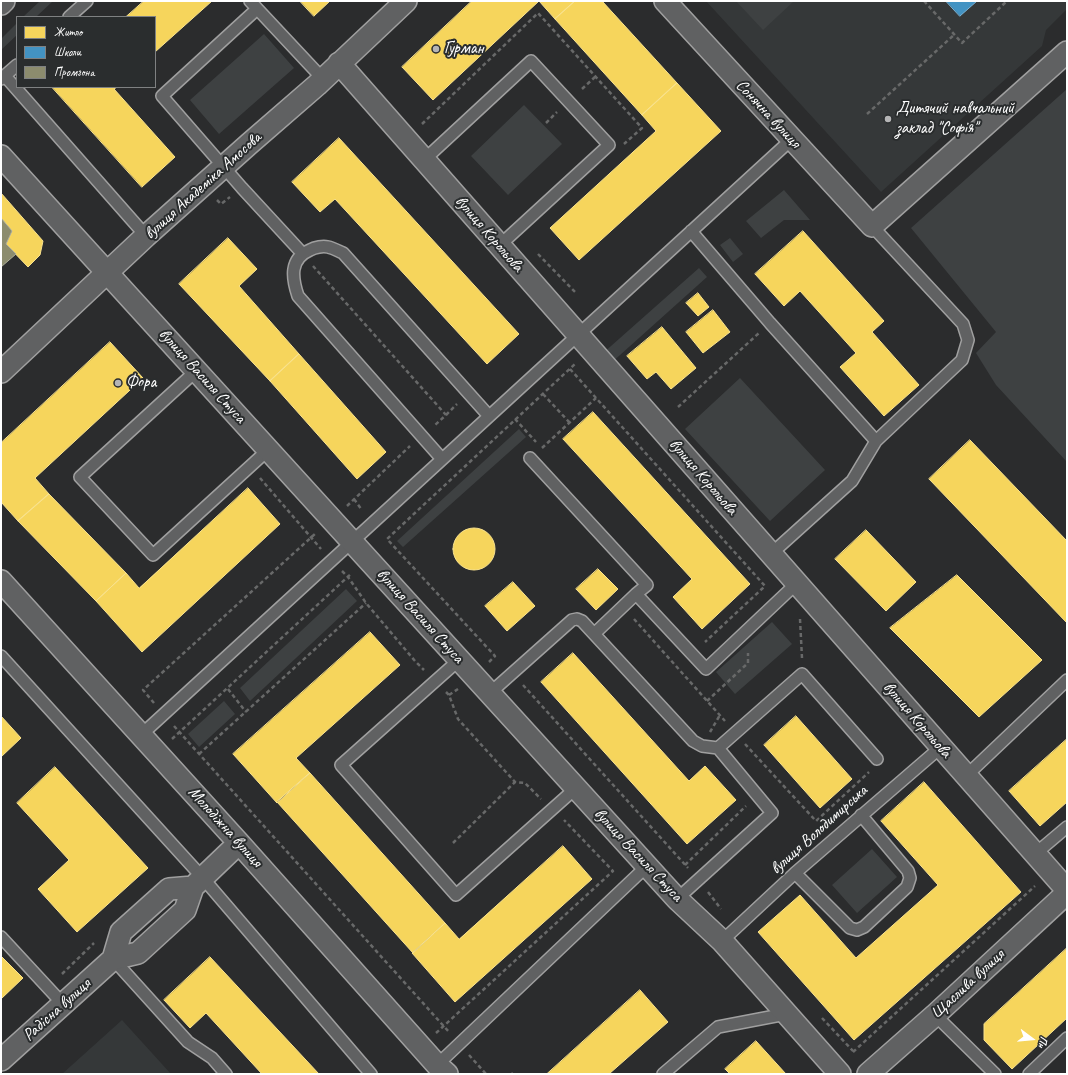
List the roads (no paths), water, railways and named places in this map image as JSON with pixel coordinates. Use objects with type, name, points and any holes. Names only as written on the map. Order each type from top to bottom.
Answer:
[{"type":"street","points":[[1,4],[4,1]]},
{"type":"street","name":"Сонячна вулиця","points":[[665,1],[872,226]]},
{"type":"street","name":"вулиця Академіка Амосова","points":[[1,372],[146,236],[323,79],[403,2]]},
{"type":"street","points":[[872,226],[1067,52]]},
{"type":"street","name":"вулиця Корольова","points":[[339,63],[1067,892]]},
{"type":"street","name":"вулиця Василя Стуса","points":[[1,156],[677,899],[729,935],[786,1014],[837,1071]]},
{"type":"street","name":"Молодіжна вулиця","points":[[1,581],[141,734],[442,1070]]},
{"type":"street","name":"Радісна вулиця","points":[[1,1060],[114,959],[138,953],[185,910],[198,882],[239,843]]},
{"type":"street","points":[[114,959],[121,932],[169,889],[198,882]]},
{"type":"street","name":"Щаслива вулиця","points":[[868,1074],[1067,892]]},
{"type":"lane","points":[[70,16],[87,1]]},
{"type":"lane","points":[[302,254],[162,96],[254,5],[323,79]]},
{"type":"lane","points":[[424,160],[531,61],[608,145],[500,245]]},
{"type":"lane","points":[[16,66],[3,78],[146,236]]},
{"type":"lane","points":[[141,734],[792,139]]},
{"type":"lane","points":[[771,554],[852,482],[876,441],[962,360],[968,340],[963,324],[872,226]]},
{"type":"lane","points":[[691,232],[876,441]]},
{"type":"lane","points":[[442,459],[298,296],[293,281],[294,266],[302,254],[313,248],[327,246],[343,253],[489,416]]},
{"type":"lane","points":[[196,371],[80,477],[153,555],[268,450]]},
{"type":"lane","points":[[530,458],[647,584],[594,634]]},
{"type":"lane","points":[[636,594],[706,669],[797,584]]},
{"type":"lane","points":[[490,693],[572,620],[577,619],[582,621],[693,741],[702,746],[718,748],[772,813],[677,899]]},
{"type":"lane","points":[[1,656],[198,882],[371,1074]]},
{"type":"lane","points":[[459,660],[341,765],[456,895],[576,788]]},
{"type":"lane","points":[[718,748],[802,674],[877,759]]},
{"type":"lane","points":[[966,776],[1067,680]]},
{"type":"lane","name":"вулиця Володимирська","points":[[729,935],[861,815],[941,747]]},
{"type":"lane","points":[[795,874],[850,928],[857,930],[864,927],[907,887],[910,878],[908,871],[861,815]]},
{"type":"lane","points":[[1035,854],[1067,827]]},
{"type":"lane","points":[[442,1070],[647,866]]},
{"type":"lane","points":[[1,937],[63,1004]]},
{"type":"lane","points":[[114,959],[188,1042],[212,1058],[226,1074]]},
{"type":"lane","points":[[663,1074],[718,1027],[786,1014]]},
{"type":"lane","points":[[935,1014],[995,1074]]},
{"type":"lane","points":[[1029,1074],[1067,1038]]},
{"type":"place","name":"Гурман","points":[[436,49]]},
{"type":"place","name":"Дитячий навчальний заклад \"Софія\"","points":[[888,119]]},
{"type":"place","name":"Фора","points":[[118,383]]}]
